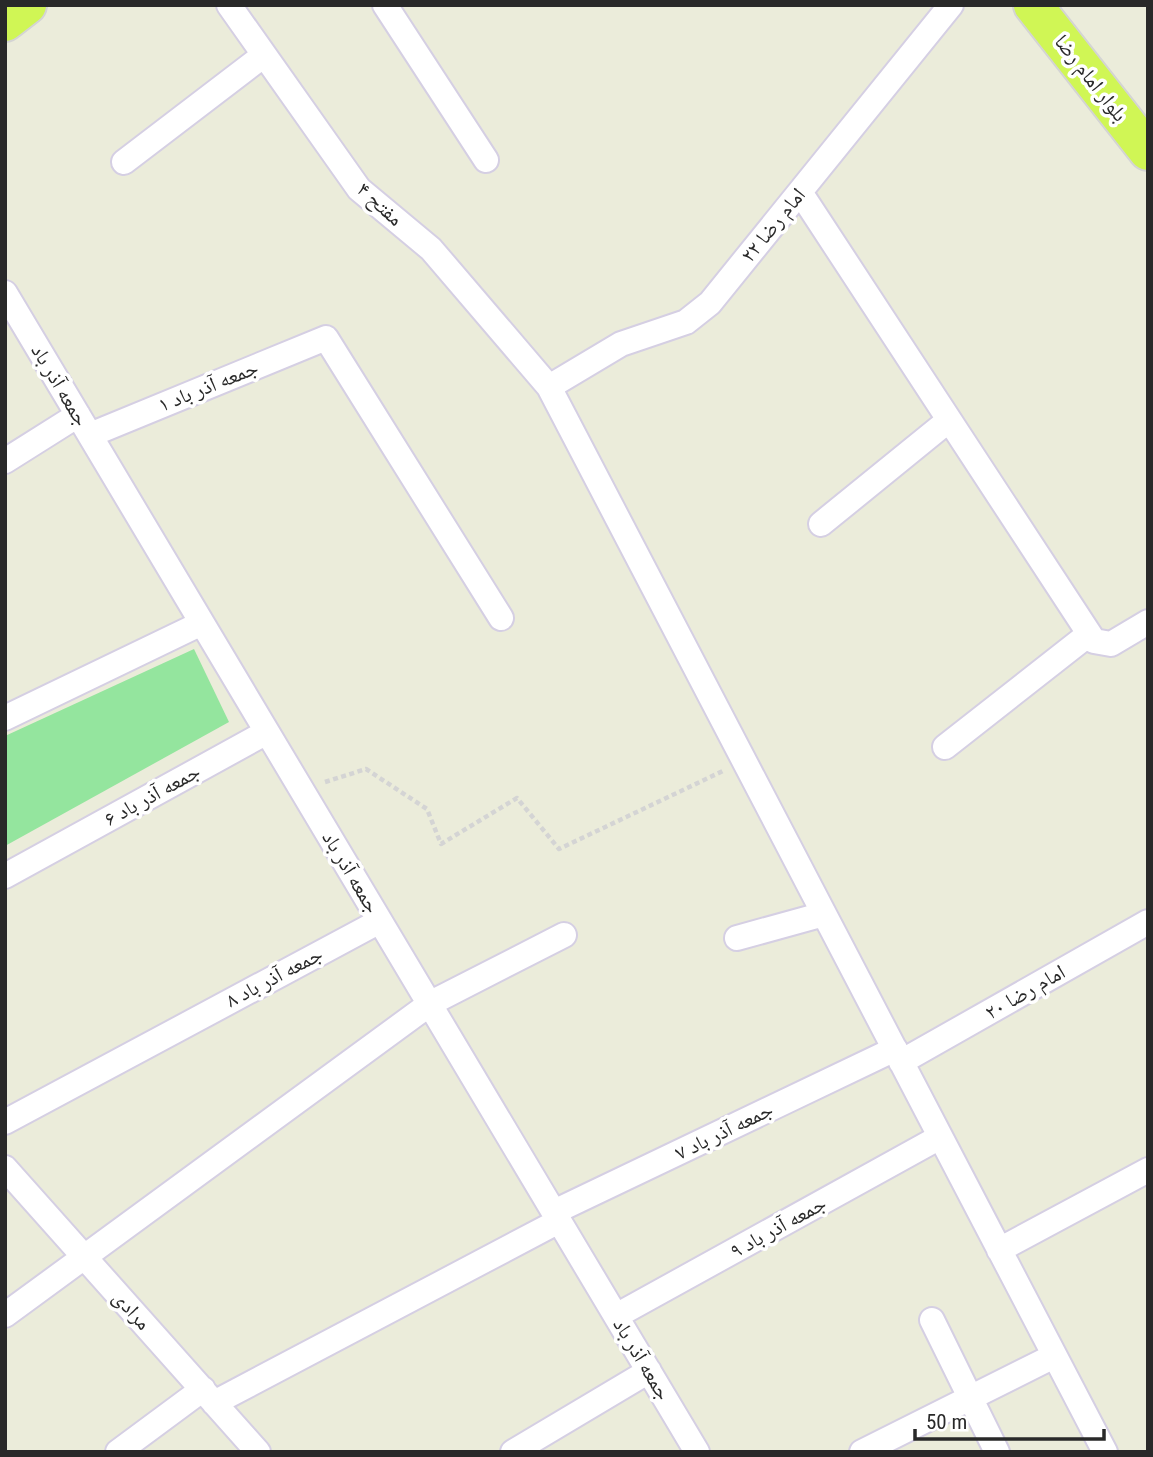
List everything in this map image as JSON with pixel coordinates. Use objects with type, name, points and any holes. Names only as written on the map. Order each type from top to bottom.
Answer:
[{"type":"main road","points":[[5,22],[27,5]]},
{"type":"main road","name":"بلوار امام رضا","points":[[1034,5],[1148,151]]},
{"type":"street","name":"مفتح ۴","points":[[229,5],[359,189],[431,248],[549,387],[1105,1452]]},
{"type":"street","points":[[385,5],[486,160]]},
{"type":"street","name":"امام رضا ۲۲","points":[[549,387],[621,344],[686,322],[710,303],[951,5]]},
{"type":"street","points":[[124,162],[264,55]]},
{"type":"street","points":[[800,192],[1094,641],[1111,644],[1148,622]]},
{"type":"street","name":"جمعه آذر باد","points":[[5,293],[697,1452]]},
{"type":"street","name":"جمعه آذر باد ۱","points":[[5,461],[84,425],[326,338],[500,618]]},
{"type":"street","points":[[821,524],[949,420]]},
{"type":"street","points":[[5,718],[202,623]]},
{"type":"street","points":[[945,747],[1089,634]]},
{"type":"street","name":"جمعه آذر باد ۶","points":[[5,876],[267,732]]},
{"type":"street","points":[[737,938],[824,914]]},
{"type":"street","name":"جمعه آذر باد ۸","points":[[5,1122],[380,921]]},
{"type":"street","name":"امام رضا ۲۰","points":[[898,1056],[1148,922]]},
{"type":"street","points":[[5,1315],[431,1003],[564,935]]},
{"type":"street","name":"جمعه آذر باد ۷","points":[[118,1452],[209,1396],[390,1309],[556,1216],[898,1056]]},
{"type":"street","name":"جمعه آذر باد ۹","points":[[616,1316],[940,1137]]},
{"type":"street","name":"مرادی","points":[[5,1168],[258,1452]]},
{"type":"street","points":[[999,1250],[1148,1170]]},
{"type":"street","points":[[932,1321],[997,1452]]},
{"type":"street","points":[[862,1452],[1055,1356]]},
{"type":"street","points":[[513,1452],[649,1371]]},
{"type":"path","points":[[301,789],[366,769],[427,809],[441,844],[517,798],[559,849],[744,761]]},
{"type":"green space","points":[[194,649],[229,722],[5,846],[5,736]]}]
